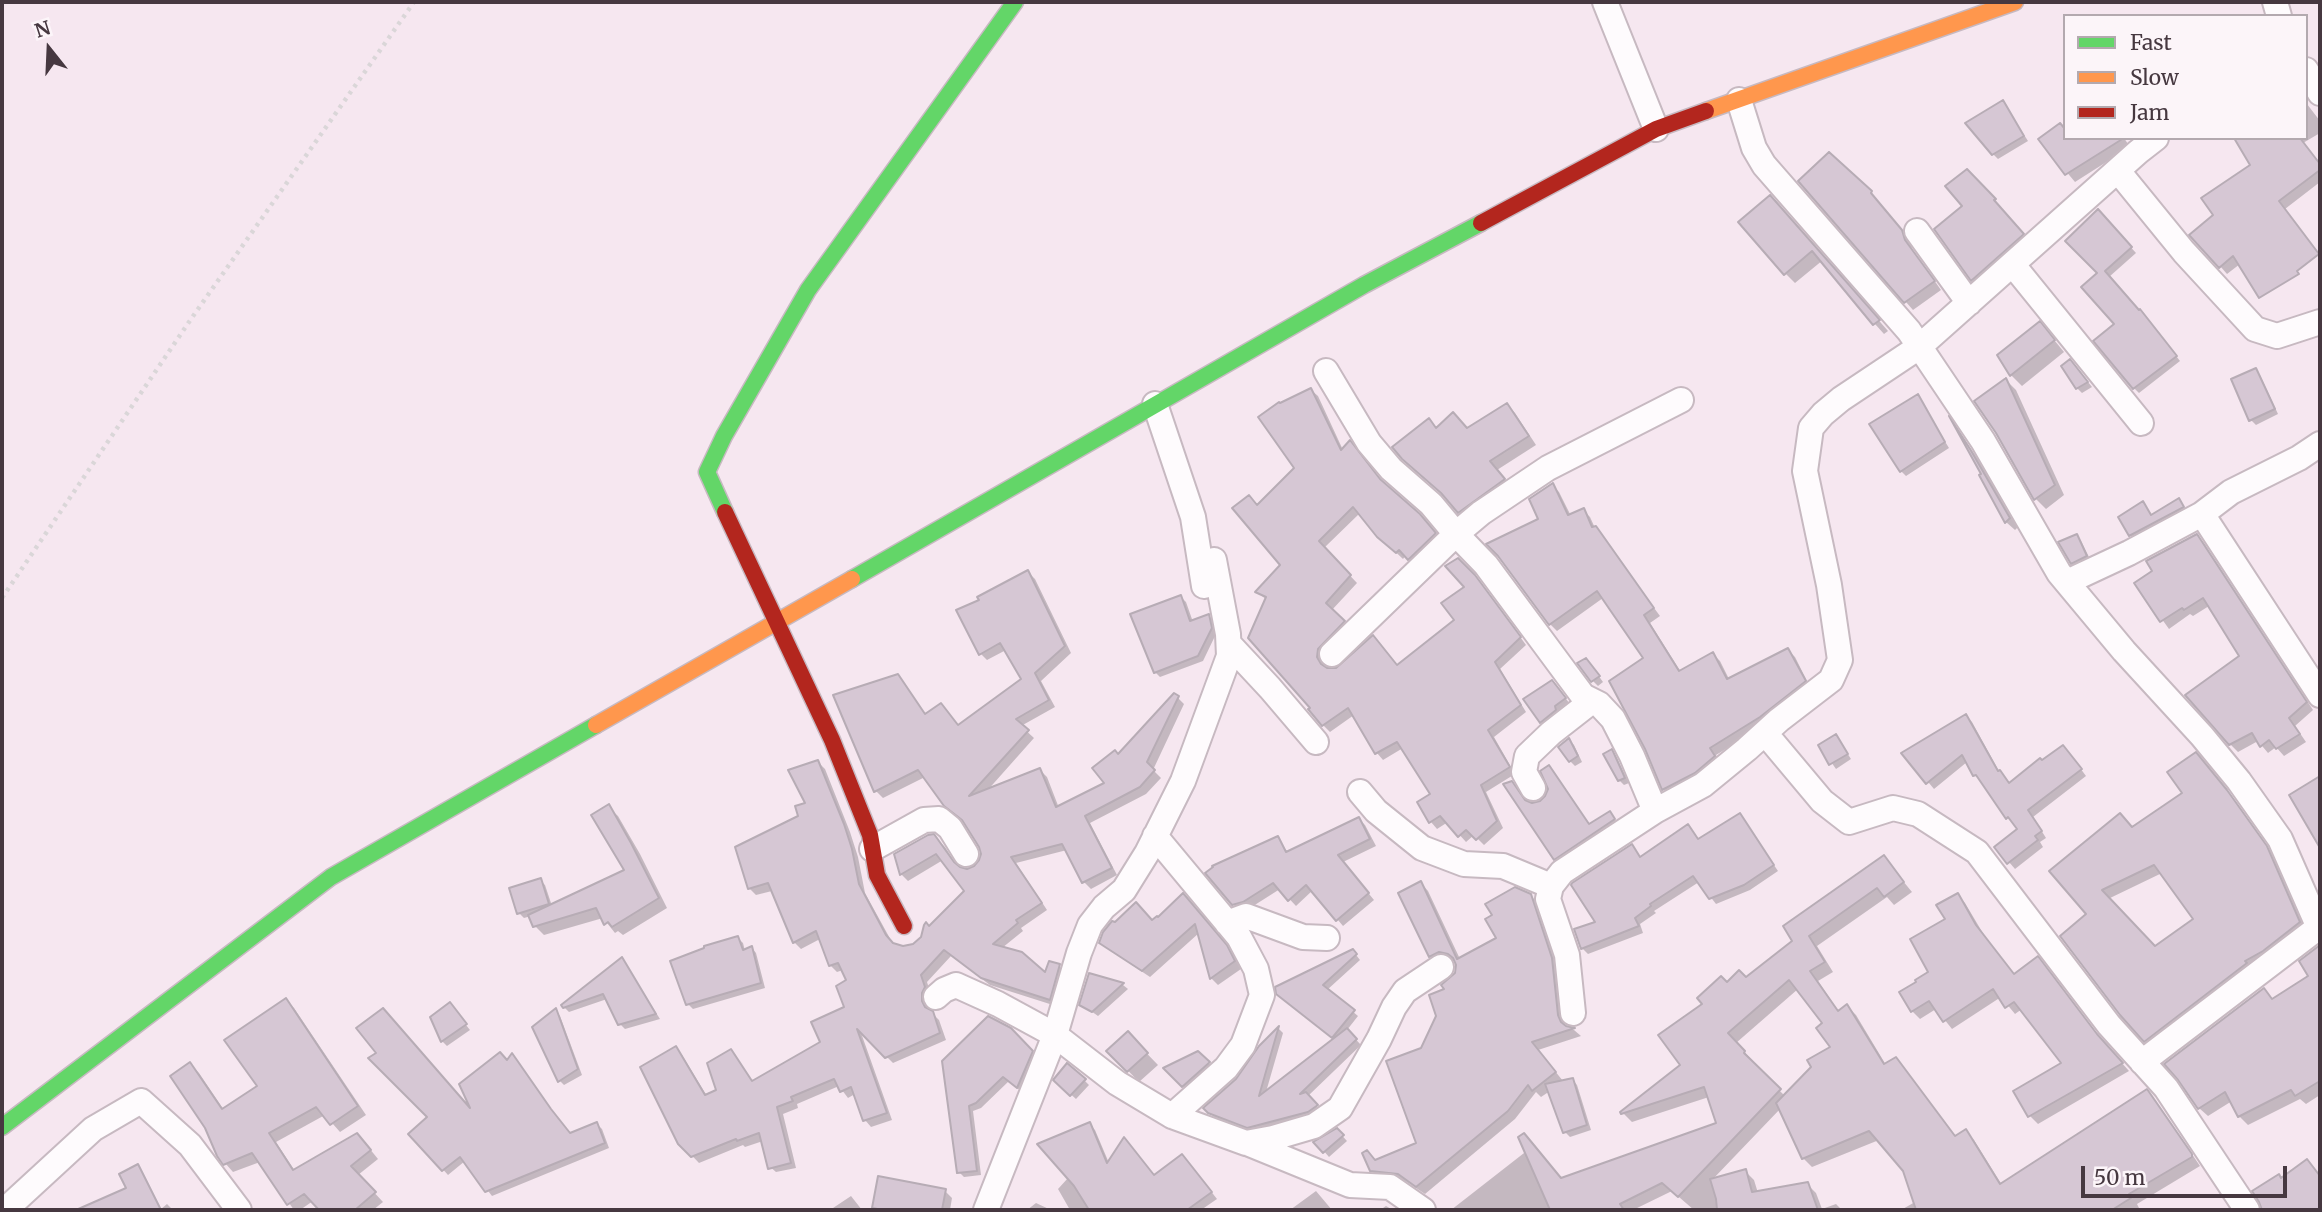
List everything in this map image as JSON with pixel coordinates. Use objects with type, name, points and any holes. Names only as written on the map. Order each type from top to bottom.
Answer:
[{"type":"street","points":[[904,926],[877,875],[870,835],[832,740],[707,472],[724,436],[808,290],[1015,2]]},
{"type":"street","points":[[1605,2],[1656,129]]},
{"type":"street","points":[[2,1128],[331,877],[1364,285],[1656,129],[2015,2]]},
{"type":"street","points":[[2308,73],[2320,93]]},
{"type":"street","points":[[1739,100],[1754,148],[1763,165],[1909,331],[1983,441],[2059,572],[2239,781],[2280,839],[2320,928],[2142,1062]]},
{"type":"street","points":[[1573,1013],[1567,955],[1548,899],[1551,886],[1562,872],[1655,811],[1703,785],[1831,680],[1840,660],[1829,585],[1805,471],[1811,428],[1841,399],[1919,347],[2154,140]]},
{"type":"street","points":[[2118,171],[2184,252],[2255,329],[2277,336],[2320,323]]},
{"type":"street","points":[[1917,230],[1969,303]]},
{"type":"street","points":[[2013,265],[2141,424]]},
{"type":"street","points":[[1326,371],[1369,443],[1391,469],[1431,503],[1486,565],[1583,696],[1599,704],[1613,719],[1655,811]]},
{"type":"street","points":[[1332,654],[1481,513],[1548,468],[1681,400]]},
{"type":"street","points":[[1155,404],[1193,517],[1208,606]]},
{"type":"street","points":[[2067,582],[2129,553],[2202,514],[2231,492],[2319,448]]},
{"type":"street","points":[[2202,514],[2320,695]]},
{"type":"street","points":[[985,1210],[1055,1035],[1090,925],[1104,907],[1124,890],[1155,836],[1187,769],[1229,656],[1214,560]]},
{"type":"street","points":[[1229,644],[1317,742]]},
{"type":"street","points":[[1534,788],[1524,772],[1527,756],[1592,701]]},
{"type":"street","points":[[1765,733],[1822,801],[1849,822],[1893,808],[1918,814],[1977,852],[2109,1025],[2166,1087],[2247,1210]]},
{"type":"street","points":[[1360,792],[1376,811],[1422,848],[1464,864],[1503,866],[1551,886]]},
{"type":"street","points":[[872,849],[924,820],[939,819],[950,828],[966,854]]},
{"type":"street","points":[[1155,836],[1239,937],[1256,970],[1262,995],[1243,1045],[1226,1068],[1172,1116]]},
{"type":"street","points":[[1227,923],[1246,916],[1303,937],[1328,938]]},
{"type":"street","points":[[1246,1143],[1314,1126],[1340,1108],[1405,991],[1441,967]]},
{"type":"street","points":[[936,997],[956,985],[1055,1035],[1117,1083],[1172,1116],[1350,1185],[1390,1187],[1423,1210]]},
{"type":"street","points":[[5,1210],[93,1129],[141,1101],[190,1145],[239,1210]]},
{"type":"path","points":[[2,598],[191,319],[414,2]]},
{"type":"building","points":[[2003,100],[2024,136],[1992,155],[1965,123]]},
{"type":"building","points":[[2060,123],[2063,127],[2063,140],[2121,140],[2065,175],[2038,139]]},
{"type":"building","points":[[2235,140],[2302,140],[2320,164],[2320,170],[2279,201],[2319,254],[2297,271],[2299,274],[2259,298],[2233,256],[2219,268],[2189,235],[2213,215],[2201,198],[2250,165]]},
{"type":"building","points":[[1829,152],[1872,191],[1902,230],[1905,240],[1935,281],[1904,303],[1798,181]]},
{"type":"building","points":[[1967,169],[2024,234],[1971,281],[1934,229],[1962,206],[1945,186]]},
{"type":"building","points":[[1770,195],[1880,320],[1873,325],[1812,251],[1784,275],[1738,222]]},
{"type":"building","points":[[2098,209],[2132,247],[2105,271],[2140,309],[2177,356],[2133,389],[2093,341],[2114,324],[2081,287],[2097,273],[2065,241]]},
{"type":"building","points":[[2040,321],[2055,340],[2010,376],[1997,355]]},
{"type":"building","points":[[2070,359],[2088,382],[2076,389],[2061,366]]},
{"type":"building","points":[[2256,368],[2275,409],[2249,421],[2231,379]]},
{"type":"building","points":[[2006,378],[2055,485],[2034,500],[1996,433],[1974,401]]},
{"type":"building","points":[[1311,388],[1341,450],[1350,440],[1380,479],[1420,514],[1436,533],[1408,560],[1399,550],[1396,553],[1377,537],[1353,507],[1319,541],[1351,575],[1326,603],[1345,621],[1318,649],[1317,657],[1321,664],[1327,668],[1336,668],[1373,635],[1397,665],[1454,620],[1441,603],[1464,587],[1445,566],[1458,558],[1475,575],[1521,637],[1495,662],[1521,705],[1488,730],[1510,767],[1481,785],[1497,821],[1476,840],[1466,830],[1458,837],[1440,816],[1429,823],[1417,802],[1430,794],[1397,742],[1375,754],[1348,708],[1322,726],[1308,709],[1310,708],[1248,638],[1266,597],[1255,592],[1280,565],[1232,508],[1249,495],[1257,505],[1294,468],[1258,417],[1279,402]]},
{"type":"building","points":[[1918,394],[1945,442],[1900,472],[1869,424]]},
{"type":"building","points":[[1507,403],[1529,436],[1490,461],[1505,479],[1458,513],[1441,493],[1392,447],[1429,418],[1436,428],[1453,412],[1467,428]]},
{"type":"building","points":[[1949,416],[2010,518],[2005,523],[1979,475],[1981,474]]},
{"type":"building","points":[[1553,483],[1568,515],[1584,508],[1592,527],[1596,526],[1654,608],[1644,615],[1679,671],[1713,652],[1727,679],[1788,648],[1806,681],[1760,717],[1710,748],[1715,756],[1695,773],[1662,790],[1645,749],[1609,681],[1643,658],[1597,591],[1549,625],[1498,556],[1486,544],[1538,519],[1529,499]]},
{"type":"building","points":[[2179,498],[2184,507],[2129,536],[2118,517],[2143,501],[2151,515]]},
{"type":"building","points":[[2077,534],[2087,556],[2071,564],[2058,542]]},
{"type":"building","points":[[2197,534],[2307,702],[2289,718],[2300,734],[2276,749],[2269,740],[2260,747],[2252,733],[2229,745],[2185,695],[2239,656],[2203,598],[2160,622],[2134,583],[2152,571],[2146,561]]},
{"type":"building","points":[[1028,570],[1065,646],[1035,673],[1049,700],[1016,719],[1029,730],[969,796],[1040,768],[1056,807],[1104,783],[1092,768],[1115,750],[1118,754],[1174,693],[1179,696],[1147,762],[1155,770],[1140,787],[1085,816],[1112,868],[1082,883],[1062,844],[1011,857],[1042,903],[1016,920],[1018,923],[993,944],[1022,952],[1045,972],[1049,961],[1060,964],[1050,1000],[981,978],[944,950],[921,975],[925,987],[922,1001],[925,1007],[933,1011],[940,1033],[885,1058],[857,1029],[887,1113],[863,1121],[851,1087],[840,1092],[834,1079],[791,1097],[793,1101],[777,1107],[791,1163],[768,1169],[759,1133],[691,1157],[678,1144],[640,1067],[676,1046],[705,1095],[716,1090],[707,1063],[731,1049],[752,1081],[820,1042],[811,1022],[844,1007],[836,986],[846,980],[838,963],[829,966],[816,931],[793,943],[768,883],[748,889],[735,847],[798,816],[795,806],[805,803],[788,770],[818,760],[844,824],[859,884],[886,935],[893,943],[903,946],[913,944],[921,937],[926,922],[929,926],[964,891],[936,854],[900,875],[894,854],[934,834],[954,862],[967,869],[979,860],[979,847],[962,820],[944,806],[918,770],[874,792],[833,695],[898,674],[925,714],[941,703],[958,725],[1021,679],[1000,643],[979,655],[956,610],[979,600],[977,597]]},
{"type":"building","points":[[1181,595],[1190,621],[1209,614],[1212,628],[1198,656],[1154,673],[1130,614]]},
{"type":"building","points":[[1586,658],[1600,676],[1591,682],[1577,663]]},
{"type":"building","points":[[1552,680],[1566,698],[1540,723],[1523,699]]},
{"type":"building","points":[[1966,714],[1998,771],[2000,770],[2009,783],[2040,758],[2042,760],[2063,745],[2082,769],[2028,810],[2042,831],[2035,836],[2038,840],[2007,864],[1994,847],[2017,829],[2008,817],[2006,819],[1976,775],[1973,776],[1962,755],[1926,784],[1901,753]]},
{"type":"building","points":[[1836,734],[1848,754],[1829,765],[1818,745]]},
{"type":"building","points":[[1569,738],[1578,756],[1569,762],[1558,747]]},
{"type":"building","points":[[1612,749],[1625,778],[1618,781],[1603,754]]},
{"type":"building","points":[[2196,752],[2267,846],[2300,922],[2263,951],[2245,961],[2247,963],[2144,1042],[2060,936],[2086,914],[2049,871],[2120,813],[2132,827],[2182,793],[2167,772]],"holes":[[[2154,865],[2193,919],[2155,946],[2102,890]]]},
{"type":"building","points":[[1549,765],[1589,824],[1610,811],[1615,819],[1554,860],[1503,784],[1512,781],[1525,800],[1532,803],[1540,801],[1548,789],[1540,771]]},
{"type":"building","points":[[2320,776],[2320,848],[2289,795]]},
{"type":"building","points":[[609,804],[659,898],[612,927],[608,922],[604,925],[596,908],[533,927],[528,915],[624,870],[591,815]]},
{"type":"building","points":[[1740,813],[1774,865],[1744,885],[1709,899],[1693,876],[1650,904],[1651,906],[1635,918],[1639,926],[1581,949],[1574,929],[1595,922],[1572,883],[1632,844],[1640,857],[1688,824],[1698,839]]},
{"type":"building","points":[[1359,817],[1370,839],[1338,855],[1369,893],[1336,921],[1306,885],[1288,901],[1273,883],[1243,902],[1232,905],[1205,873],[1212,866],[1278,836],[1286,852]]},
{"type":"building","points":[[1884,855],[1904,882],[1884,897],[1877,888],[1809,936],[1825,962],[1810,971],[1838,1011],[1847,1004],[1884,1064],[1896,1057],[1955,1136],[1966,1129],[2000,1184],[2147,1089],[2192,1157],[2129,1194],[2131,1198],[2112,1210],[1916,1210],[1903,1171],[1869,1131],[1802,1159],[1776,1103],[1811,1067],[1807,1060],[1830,1047],[1816,1028],[1822,1023],[1789,980],[1728,1033],[1744,1053],[1781,1089],[1678,1197],[1662,1183],[1620,1204],[1624,1210],[1550,1210],[1518,1137],[1524,1133],[1561,1178],[1716,1123],[1704,1087],[1621,1114],[1620,1112],[1680,1065],[1658,1035],[1702,1004],[1697,998],[1721,976],[1727,982],[1739,970],[1746,977],[1792,941],[1783,926]]},
{"type":"building","points":[[541,878],[549,904],[517,914],[509,888]]},
{"type":"building","points":[[1421,881],[1457,959],[1496,938],[1485,919],[1492,915],[1485,904],[1515,887],[1531,894],[1552,958],[1558,1015],[1566,1026],[1575,1028],[1532,1042],[1556,1072],[1532,1091],[1528,1085],[1508,1111],[1416,1187],[1398,1174],[1370,1171],[1362,1153],[1367,1150],[1375,1160],[1416,1143],[1386,1061],[1421,1048],[1436,1016],[1429,995],[1444,989],[1441,985],[1455,973],[1456,965],[1448,954],[1439,952],[1429,957],[1398,893]]},
{"type":"building","points":[[1183,893],[1227,945],[1235,961],[1210,979],[1195,924],[1142,971],[1099,943],[1103,932],[1112,921],[1115,922],[1136,902],[1152,920]]},
{"type":"building","points":[[1958,893],[1976,925],[2014,974],[2038,956],[2097,1034],[2123,1063],[2028,1117],[2013,1091],[2061,1063],[2014,1002],[2005,1008],[1993,989],[1943,1022],[1929,1001],[1911,1012],[1899,992],[1928,972],[1910,939],[1945,919],[1936,905]]},
{"type":"building","points":[[738,936],[743,950],[752,946],[761,983],[686,1005],[670,961],[704,946]]},
{"type":"building","points":[[2320,945],[2320,1081],[2295,1096],[2291,1090],[2238,1117],[2225,1092],[2198,1109],[2164,1064],[2264,988],[2272,999],[2308,976],[2299,961]]},
{"type":"building","points":[[1353,949],[1357,954],[1323,985],[1355,1010],[1332,1038],[1276,994],[1275,987]]},
{"type":"building","points":[[622,957],[656,1014],[618,1025],[603,994],[563,1008],[561,1005]]},
{"type":"building","points":[[1089,973],[1124,983],[1092,1012],[1079,1005]]},
{"type":"building","points":[[286,998],[358,1106],[330,1125],[316,1107],[269,1133],[293,1170],[357,1133],[371,1150],[351,1166],[376,1192],[355,1210],[319,1210],[304,1194],[287,1205],[252,1153],[223,1165],[205,1128],[170,1076],[190,1062],[222,1109],[257,1086],[224,1040]]},
{"type":"building","points":[[450,1002],[467,1024],[441,1042],[430,1017]]},
{"type":"building","points":[[383,1008],[470,1108],[459,1084],[500,1052],[507,1060],[512,1053],[570,1133],[597,1122],[605,1143],[485,1192],[460,1157],[442,1171],[408,1134],[427,1117],[368,1058],[376,1053],[356,1028]]},
{"type":"building","points":[[556,1008],[578,1069],[558,1082],[532,1027]]},
{"type":"building","points":[[988,1016],[1011,1028],[1033,1051],[1017,1088],[1003,1077],[976,1103],[969,1106],[977,1171],[957,1173],[942,1061]]},
{"type":"building","points":[[1279,1026],[1259,1096],[1347,1028],[1357,1039],[1300,1094],[1306,1092],[1318,1105],[1308,1112],[1247,1128],[1208,1113],[1203,1108],[1236,1079],[1259,1046]]},
{"type":"building","points":[[1128,1031],[1148,1053],[1127,1072],[1106,1051]]},
{"type":"building","points":[[1198,1051],[1210,1062],[1182,1087],[1163,1068]]},
{"type":"building","points":[[1067,1063],[1086,1079],[1070,1096],[1053,1080]]},
{"type":"building","points":[[1573,1078],[1587,1125],[1563,1133],[1545,1084]]},
{"type":"building","points":[[1090,1122],[1107,1163],[1124,1137],[1154,1175],[1182,1154],[1212,1192],[1187,1210],[1089,1210],[1074,1186],[1037,1144]]},
{"type":"building","points":[[1337,1128],[1344,1135],[1323,1153],[1313,1142]]},
{"type":"building","points":[[2307,1159],[2320,1176],[2320,1210],[2262,1210],[2252,1191],[2279,1174],[2281,1178]]},
{"type":"building","points":[[138,1164],[161,1210],[76,1210],[126,1188],[119,1174]]},
{"type":"building","points":[[1746,1169],[1752,1192],[1808,1182],[1818,1210],[1717,1210],[1710,1179]]},
{"type":"building","points":[[878,1176],[946,1189],[942,1210],[872,1208]]},
{"type":"traffic: fast","points":[[725,512],[707,472],[724,436],[808,290],[1015,2]]},
{"type":"traffic: fast","points":[[852,579],[1364,285],[1481,223]]},
{"type":"traffic: fast","points":[[2,1127],[331,877],[596,725]]},
{"type":"traffic: slow","points":[[1706,111],[2015,2]]},
{"type":"traffic: slow","points":[[596,725],[852,579]]},
{"type":"traffic: jam","points":[[1481,223],[1656,129],[1706,111]]},
{"type":"traffic: jam","points":[[725,512],[832,740],[870,835],[877,875],[904,926]]}]
